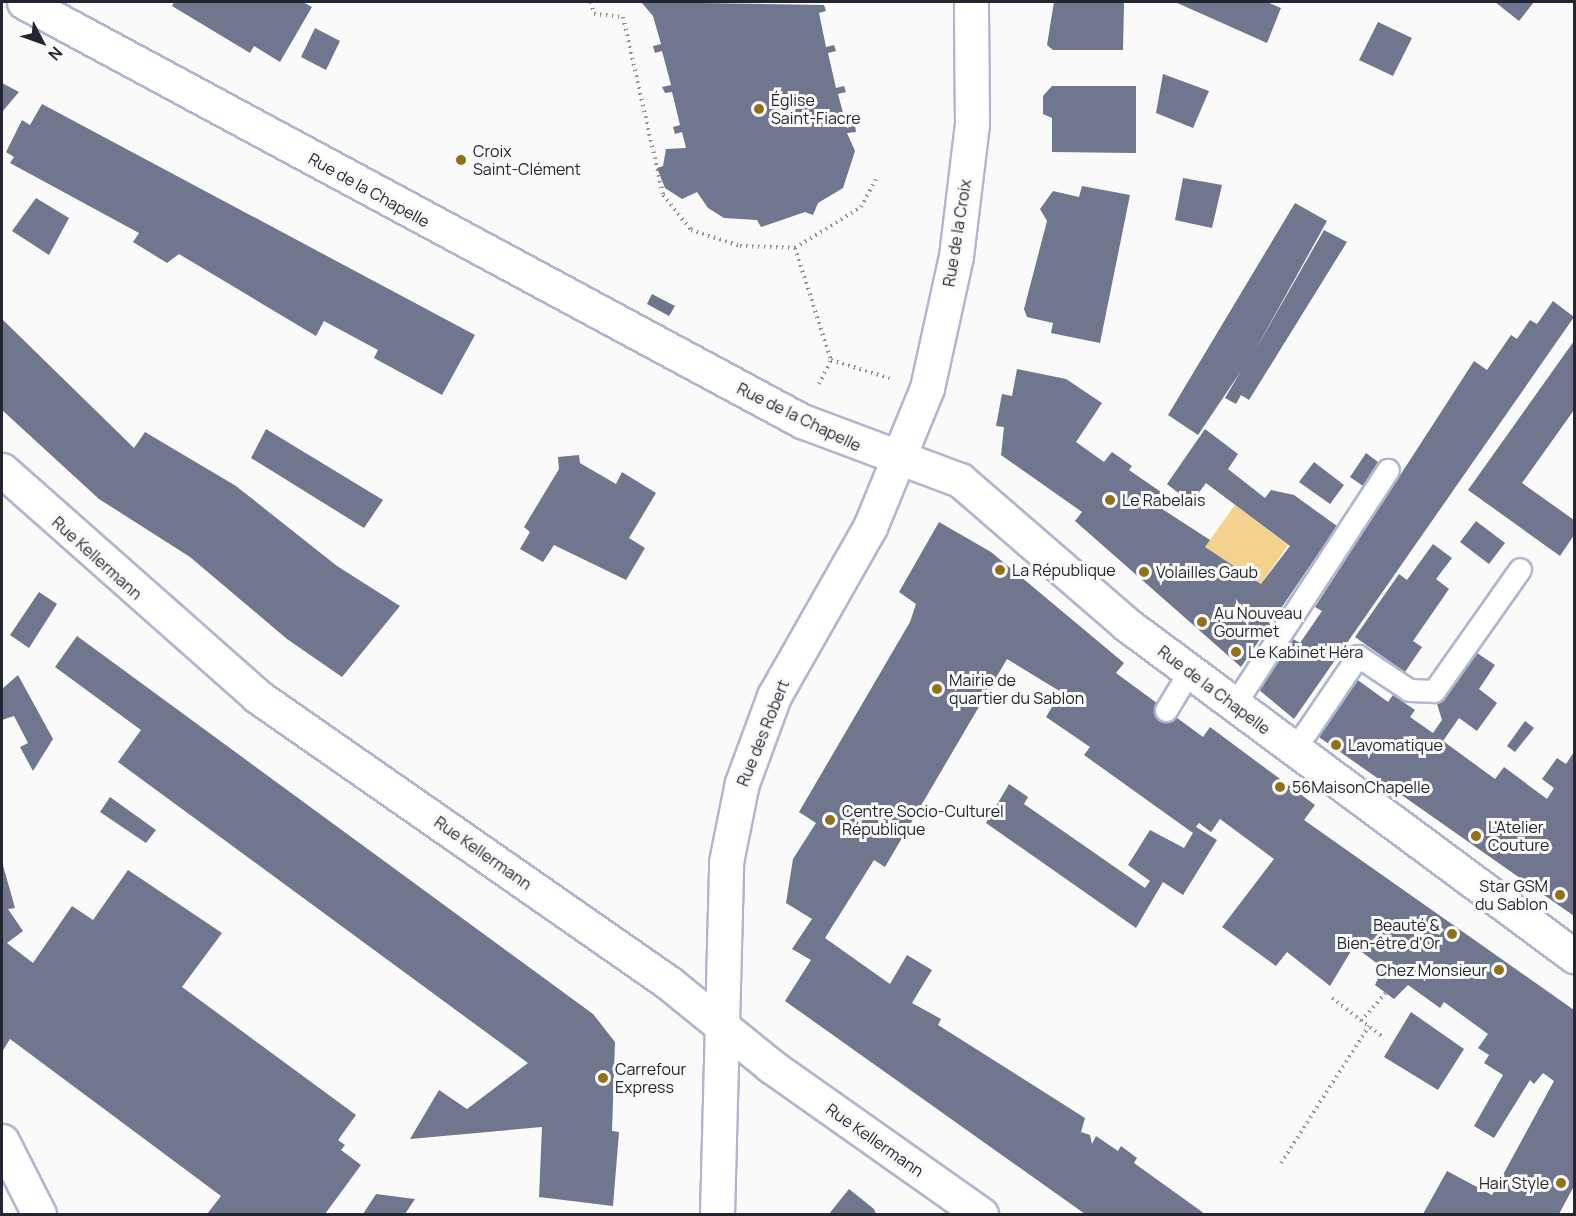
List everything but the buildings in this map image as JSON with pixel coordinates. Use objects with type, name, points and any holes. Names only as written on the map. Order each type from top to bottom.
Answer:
[{"type":"street","name":"Rue de la Chapelle","points":[[24,2],[802,421],[960,480],[1189,672],[1575,956]]},
{"type":"street","name":"Rue de la Croix","points":[[899,457],[927,388],[956,256],[972,124],[971,2]]},
{"type":"street","name":"Rue des Robert","points":[[717,1215],[726,862],[742,783],[774,696],[870,527],[899,457]]},
{"type":"street","name":"Rue Kellermann","points":[[2,470],[257,696],[722,1023],[771,1066],[981,1215]]},
{"type":"street","points":[[2,1141],[39,1215]]},
{"type":"lane","points":[[1233,705],[1388,470]]},
{"type":"lane","points":[[1294,750],[1358,656],[1409,690],[1434,691],[1520,569]]},
{"type":"lane","points":[[1166,710],[1189,672]]},
{"type":"path","points":[[591,2],[594,14],[623,17],[669,206],[691,230],[740,246],[795,248],[861,207],[877,177]]},
{"type":"path","points":[[795,248],[831,360],[817,389]]},
{"type":"path","points":[[831,360],[878,375]]},
{"type":"path","points":[[1361,1021],[1385,993]]},
{"type":"path","points":[[1332,998],[1384,1038]]},
{"type":"path","points":[[1281,1163],[1369,1026]]},
{"type":"shaded area","points":[[1235,505],[1288,545],[1261,584],[1205,547]]},
{"type":"place","name":"Église Saint-Fiacre","points":[[759,109]]},
{"type":"place","name":"Croix Saint-Clément","points":[[461,160]]},
{"type":"place","name":"Le Rabelais","points":[[1110,500]]},
{"type":"place","name":"La République","points":[[1000,570]]},
{"type":"place","name":"Volailles Gaub","points":[[1144,572]]},
{"type":"place","name":"Au Nouveau Gourmet","points":[[1202,622]]},
{"type":"place","name":"Le Kabinet Héra","points":[[1236,652]]},
{"type":"place","name":"Mairie de quartier du Sablon","points":[[937,689]]},
{"type":"place","name":"Lavomatique","points":[[1336,745]]},
{"type":"place","name":"56MaisonChapelle","points":[[1280,787]]},
{"type":"place","name":"Centre Socio-Culturel République","points":[[830,820]]},
{"type":"place","name":"L'Atelier Couture","points":[[1476,836]]},
{"type":"place","name":"Star GSM du Sablon","points":[[1560,895]]},
{"type":"place","name":"Beauté & Bien-être d'Or","points":[[1452,934]]},
{"type":"place","name":"Chez Monsieur","points":[[1499,970]]},
{"type":"place","name":"Carrefour Express","points":[[603,1078]]},
{"type":"place","name":"Hair Style","points":[[1561,1183]]}]
